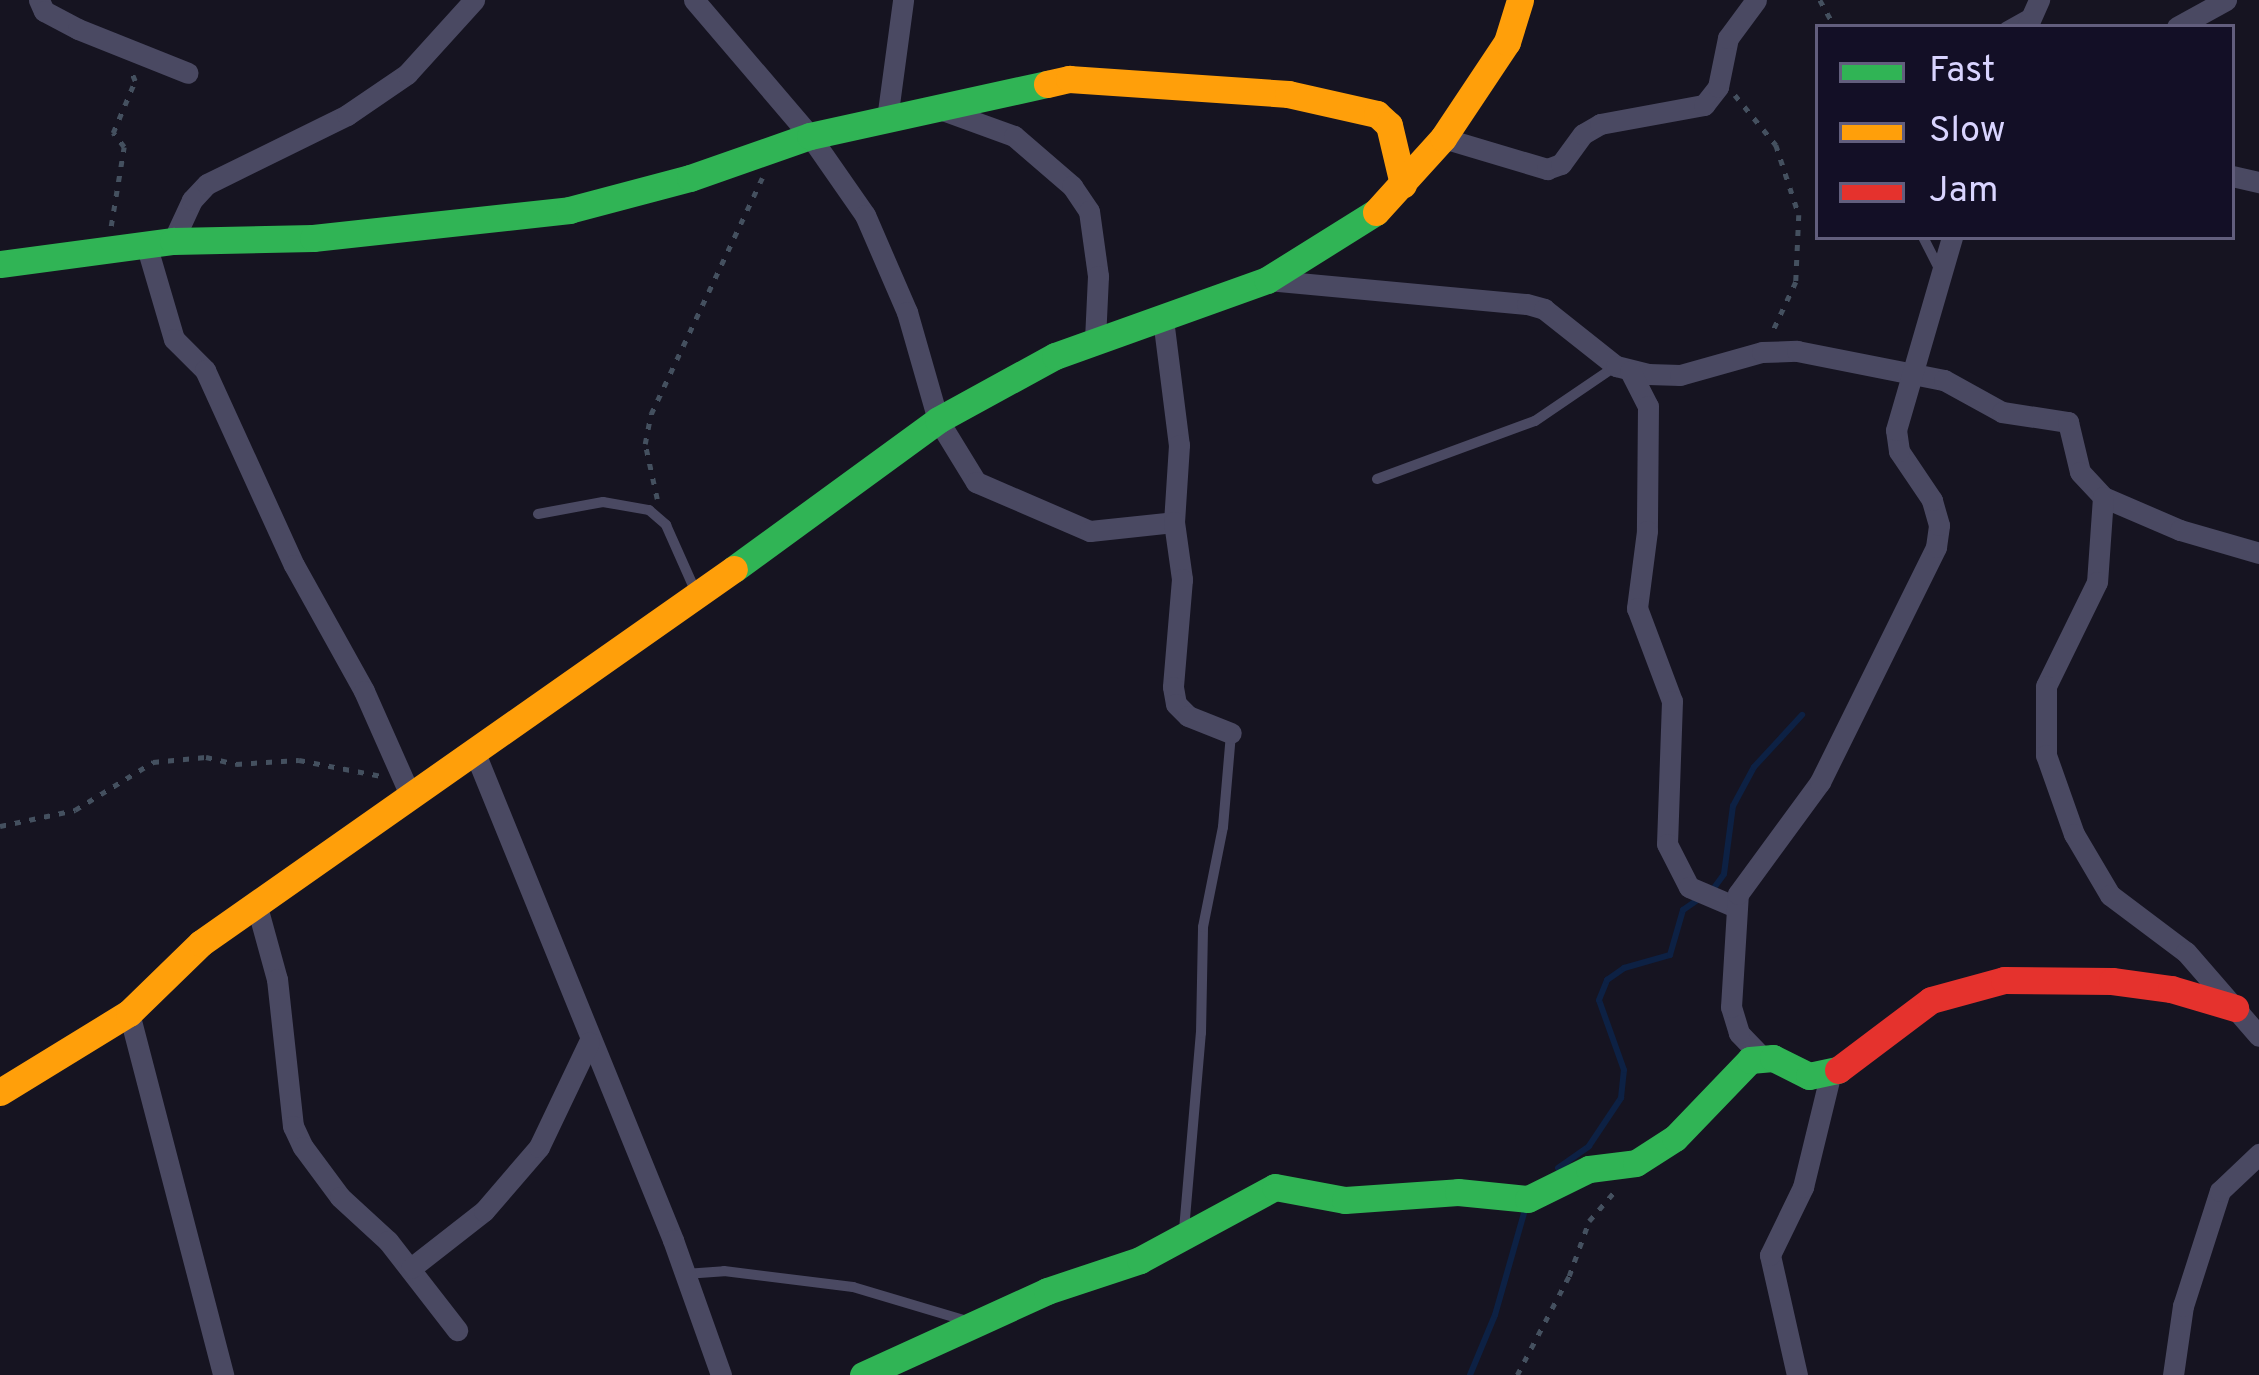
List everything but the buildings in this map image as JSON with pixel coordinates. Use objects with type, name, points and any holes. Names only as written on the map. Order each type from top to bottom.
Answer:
[{"type":"street","points":[[39,0],[44,11],[78,29],[188,73]]},
{"type":"street","points":[[407,789],[364,691],[294,565],[205,370],[174,339],[159,243],[207,184],[346,115],[407,74],[474,0]]},
{"type":"street","points":[[694,0],[810,136],[865,215],[890,266],[938,420],[976,482],[1090,531],[1174,522]]},
{"type":"street","points":[[887,119],[903,0]]},
{"type":"street","points":[[0,1092],[129,1013],[201,943],[407,789],[475,753],[872,473],[938,420],[1017,375],[1095,340],[1267,280],[1368,220],[1443,138],[1508,42],[1520,0]]},
{"type":"street","points":[[1443,138],[1536,169],[1554,168],[1591,128],[1704,105],[1720,76],[1728,38],[1756,0]]},
{"type":"street","points":[[2182,24],[2226,0]]},
{"type":"street","points":[[0,264],[159,243],[313,238],[569,210],[810,136],[1069,79],[1288,94],[1384,117],[1403,184]]},
{"type":"street","points":[[935,108],[1014,136],[1072,186],[1088,211],[1095,236],[1095,340]]},
{"type":"street","points":[[1951,240],[1896,430],[1899,451],[1932,500],[1939,525],[1936,547],[1820,782],[1769,857],[1744,883],[1736,907],[1731,1007],[1739,1033],[1761,1056],[1809,1076],[1830,1076],[1931,1000],[2004,980],[2144,984],[2235,1008]]},
{"type":"street","points":[[1267,280],[1527,304],[1544,309],[1623,369],[1648,406],[1647,531],[1637,608],[1672,701],[1667,844],[1689,887],[1736,907]]},
{"type":"street","points":[[1162,319],[1177,414],[1174,522],[1182,579],[1173,687],[1177,704],[1188,716],[1232,733]]},
{"type":"street","points":[[1623,369],[1680,375],[1762,352],[1821,353],[1944,380],[2002,412],[2059,416],[2068,422],[2080,472],[2103,497],[2180,530],[2259,553]]},
{"type":"street","points":[[2103,497],[2097,582],[2046,686],[2046,755],[2074,834],[2110,895],[2186,952],[2259,1036]]},
{"type":"street","points":[[475,753],[685,1274],[721,1375]]},
{"type":"street","points":[[256,903],[278,979],[293,1126],[340,1197],[411,1268],[457,1330]]},
{"type":"street","points":[[129,1013],[223,1375]]},
{"type":"street","points":[[411,1268],[484,1210],[539,1147],[589,1042]]},
{"type":"street","points":[[863,1375],[976,1324],[1140,1260],[1275,1186],[1345,1200],[1458,1192],[1511,1200],[1543,1195],[1589,1169],[1650,1157],[1676,1138],[1741,1066],[1761,1056]]},
{"type":"street","points":[[1797,1375],[1769,1255],[1803,1187],[1830,1076]]},
{"type":"street","points":[[2173,1375],[2183,1306],[2220,1191],[2259,1154]]},
{"type":"lane","points":[[1924,240],[1940,271]]},
{"type":"lane","points":[[1377,478],[1535,421],[1623,369]]},
{"type":"lane","points":[[538,514],[602,502],[649,510],[666,525],[697,594]]},
{"type":"lane","points":[[1183,1233],[1202,1033],[1203,927],[1223,826],[1232,733]]},
{"type":"lane","points":[[685,1274],[724,1271],[853,1287],[976,1324]]},
{"type":"path","points":[[106,250],[124,147],[113,134],[135,81],[126,59],[130,47]]},
{"type":"path","points":[[1720,76],[1776,145],[1799,215],[1796,282],[1762,352]]},
{"type":"path","points":[[666,525],[647,461],[651,414],[709,286],[742,229],[773,150]]},
{"type":"path","points":[[0,826],[75,809],[153,762],[206,757],[236,764],[299,760],[407,789]]},
{"type":"path","points":[[1517,1375],[1570,1276],[1589,1221],[1619,1187]]},
{"type":"waterway","points":[[1711,892],[1724,874],[1733,806],[1754,767],[1802,715]]},
{"type":"waterway","points":[[1558,1168],[1589,1146],[1621,1098],[1624,1070],[1599,1000],[1607,980],[1624,968],[1670,955],[1683,910],[1700,898]]},
{"type":"waterway","points":[[1470,1375],[1495,1315],[1525,1210]]},
{"type":"traffic: fast","points":[[0,264],[173,241],[313,238],[569,210],[690,178],[810,136],[1047,84]]},
{"type":"traffic: fast","points":[[734,569],[938,420],[1055,356],[1267,280],[1376,212]]},
{"type":"traffic: fast","points":[[863,1375],[1047,1291],[1140,1260],[1275,1187],[1345,1200],[1458,1192],[1528,1199],[1589,1169],[1636,1163],[1675,1138],[1750,1060],[1773,1058],[1809,1076],[1838,1070]]},
{"type":"traffic: slow","points":[[1376,212],[1443,138],[1507,42],[1520,0]]},
{"type":"traffic: slow","points":[[1047,84],[1069,79],[1288,94],[1377,114],[1389,125],[1403,184]]},
{"type":"traffic: slow","points":[[0,1092],[129,1013],[201,943],[734,569]]},
{"type":"traffic: jam","points":[[1838,1070],[1931,1000],[2004,980],[2112,981],[2171,989],[2235,1008]]}]
